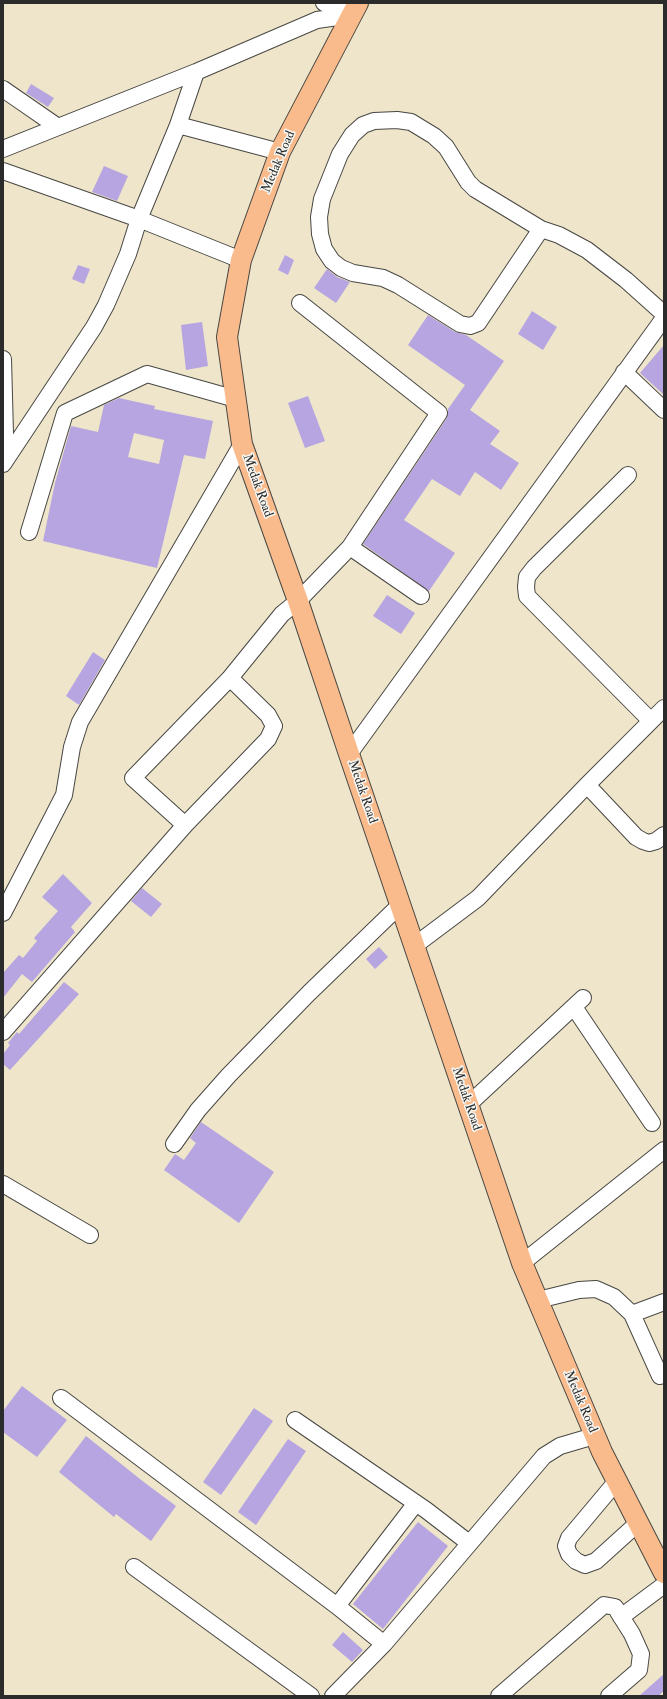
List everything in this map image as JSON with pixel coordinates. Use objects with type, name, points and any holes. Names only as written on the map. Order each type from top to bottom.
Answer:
[{"type":"main road","name":"Medak Road","points":[[355,9],[280,152],[241,260],[227,337],[242,444],[298,601],[522,1263],[594,1436],[616,1482],[664,1573]]},
{"type":"street","points":[[324,3],[355,9]]},
{"type":"street","points":[[3,149],[196,72],[317,20],[355,9]]},
{"type":"street","points":[[3,464],[94,327],[106,305],[128,254],[139,219],[178,125],[196,72]]},
{"type":"street","points":[[3,89],[58,127]]},
{"type":"street","points":[[541,229],[478,323],[470,326],[453,321],[398,285],[383,278],[353,273],[332,261],[324,249],[320,234],[320,217],[322,199],[340,154],[352,134],[363,125],[374,120],[411,122],[434,136],[446,147],[468,182],[475,189],[541,229],[559,235],[587,250],[626,280],[664,314]]},
{"type":"street","points":[[178,125],[280,152]]},
{"type":"street","points":[[3,171],[139,219],[241,260]]},
{"type":"street","points":[[185,825],[133,778],[230,678],[282,614],[298,601],[350,547],[439,413],[300,303]]},
{"type":"street","points":[[349,754],[664,318]]},
{"type":"street","points":[[3,359],[5,434],[3,447]]},
{"type":"street","points":[[624,372],[664,410]]},
{"type":"street","points":[[29,532],[65,413],[147,374],[236,399]]},
{"type":"street","points":[[3,913],[64,795],[72,747],[80,722],[242,444]]},
{"type":"street","points":[[628,475],[534,568],[527,577],[526,587],[527,596],[651,721]]},
{"type":"street","points":[[350,547],[421,596]]},
{"type":"street","points":[[3,1032],[185,825],[268,739],[274,726],[268,715],[230,678]]},
{"type":"street","points":[[414,946],[478,898],[664,708]]},
{"type":"street","points":[[587,785],[636,836],[643,841],[649,843],[656,841],[664,835]]},
{"type":"street","points":[[174,1144],[198,1110],[228,1075],[309,993],[400,905]]},
{"type":"street","points":[[468,1105],[578,1003],[652,1122]]},
{"type":"street","points":[[522,1263],[661,1158]]},
{"type":"street","points":[[3,1184],[90,1235]]},
{"type":"street","points":[[538,1300],[579,1290],[596,1289],[614,1297],[632,1314],[660,1376]]},
{"type":"street","points":[[632,1314],[664,1302]]},
{"type":"street","points":[[61,1398],[337,1606],[384,1644]]},
{"type":"street","points":[[295,1420],[416,1502],[469,1543]]},
{"type":"street","points":[[333,1696],[384,1644],[544,1456],[560,1446],[594,1436]]},
{"type":"street","points":[[616,1482],[569,1538],[566,1546],[568,1554],[576,1561],[585,1565],[596,1561],[638,1523]]},
{"type":"street","points":[[337,1606],[416,1502]]},
{"type":"street","points":[[134,1567],[311,1696]]},
{"type":"street","points":[[621,1617],[664,1585]]},
{"type":"street","points":[[499,1696],[604,1605],[615,1608],[632,1634],[641,1654],[639,1670],[609,1696]]},
{"type":"building","points":[[31,84],[54,98],[48,107],[26,93]]},
{"type":"building","points":[[104,166],[128,176],[117,201],[92,192]]},
{"type":"building","points":[[285,255],[294,260],[288,275],[278,270]]},
{"type":"building","points":[[78,265],[90,269],[84,284],[72,279]]},
{"type":"building","points":[[327,269],[337,277],[350,282],[336,303],[314,288]]},
{"type":"building","points":[[532,311],[557,327],[543,350],[518,334]]},
{"type":"building","points":[[428,315],[455,332],[466,335],[504,361],[470,410],[500,431],[490,444],[519,463],[501,490],[475,472],[460,496],[432,479],[404,520],[455,553],[429,591],[363,544],[447,418],[448,409],[465,385],[408,345]]},
{"type":"building","points":[[202,322],[208,366],[186,370],[181,325]]},
{"type":"building","points":[[664,345],[664,395],[640,373]]},
{"type":"building","points":[[308,396],[325,441],[305,448],[288,403]]},
{"type":"building","points":[[119,398],[155,406],[154,409],[213,421],[205,459],[184,455],[157,568],[43,541],[55,483],[71,426],[98,432],[104,405]],"holes":[[[134,433],[164,440],[159,464],[128,457]]]},
{"type":"building","points":[[387,595],[415,613],[401,634],[373,616]]},
{"type":"building","points":[[93,652],[105,660],[79,705],[66,696]]},
{"type":"building","points":[[63,874],[92,903],[71,927],[75,932],[32,982],[22,974],[3,998],[3,973],[19,955],[23,958],[37,941],[34,938],[58,911],[42,897]]},
{"type":"building","points":[[142,888],[162,904],[151,917],[131,901]]},
{"type":"building","points":[[379,947],[388,957],[375,969],[366,959]]},
{"type":"building","points":[[64,982],[79,994],[10,1070],[3,1064],[3,1054],[10,1045],[8,1043],[17,1032],[19,1034]]},
{"type":"building","points":[[201,1122],[274,1172],[239,1223],[164,1170],[175,1154],[184,1160],[196,1143],[190,1138]]},
{"type":"building","points":[[22,1386],[67,1420],[37,1457],[3,1432],[3,1411]]},
{"type":"building","points":[[254,1408],[273,1421],[221,1495],[203,1482]]},
{"type":"building","points":[[86,1436],[176,1506],[151,1541],[116,1514],[114,1517],[59,1472]]},
{"type":"building","points":[[288,1439],[306,1451],[256,1525],[238,1512]]},
{"type":"building","points":[[418,1522],[448,1546],[383,1629],[353,1604]]},
{"type":"building","points":[[343,1632],[363,1650],[352,1662],[332,1645]]},
{"type":"building","points":[[664,1674],[664,1691],[658,1696],[639,1696]]}]
